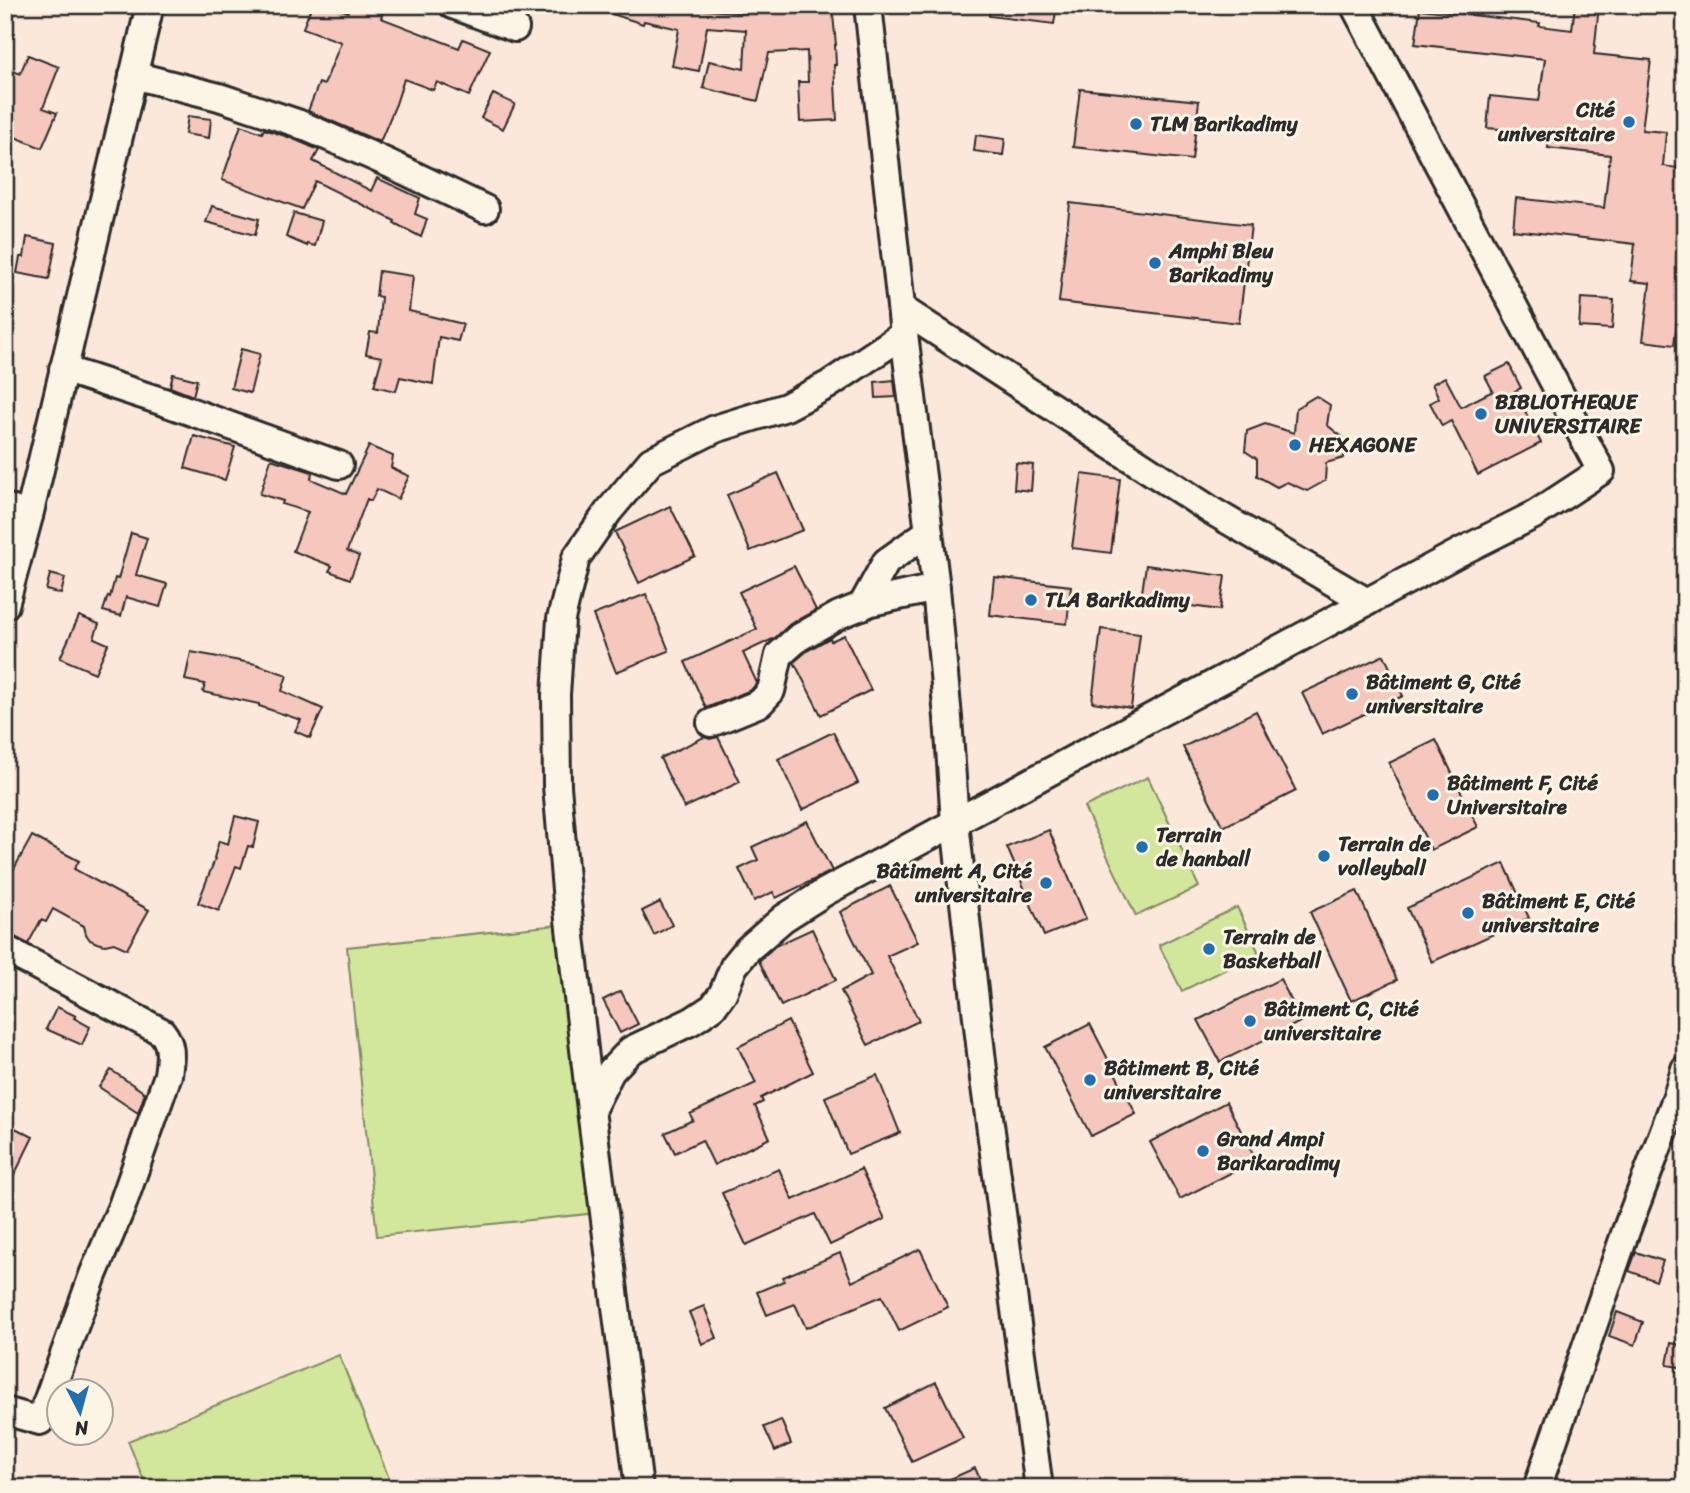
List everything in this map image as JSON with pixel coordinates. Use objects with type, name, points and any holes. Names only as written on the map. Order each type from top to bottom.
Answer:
[{"type":"street","points":[[5,606],[17,512],[63,369],[150,5]]},
{"type":"street","points":[[453,5],[515,28]]},
{"type":"street","points":[[868,5],[936,588],[955,823],[984,1079],[1040,1488]]},
{"type":"street","points":[[591,1110],[611,1071],[631,1050],[692,1021],[713,1007],[723,993],[734,966],[748,949],[784,919],[825,892],[1534,515],[1601,471],[1354,5]]},
{"type":"street","points":[[133,75],[219,97],[297,123],[485,209]]},
{"type":"street","points":[[903,322],[1212,511],[1367,602]]},
{"type":"street","points":[[639,1488],[567,902],[557,786],[556,695],[561,618],[576,558],[608,512],[651,461],[715,429],[786,407],[828,386],[903,322]]},
{"type":"street","points":[[63,369],[339,465]]},
{"type":"street","points":[[862,606],[886,562],[928,532]]},
{"type":"street","points":[[711,723],[760,703],[771,691],[779,655],[798,638],[839,615],[862,606],[936,588]]},
{"type":"street","points":[[5,949],[162,1032],[168,1040],[171,1054],[167,1075],[122,1206],[93,1275],[40,1421],[5,1411]]},
{"type":"street","points":[[1538,1488],[1685,1069]]},
{"type":"green space","name":"Terrain de hanball","points":[[1148,777],[1199,887],[1136,916],[1084,807]]},
{"type":"green space","name":"Terrain de Basketball","points":[[1237,907],[1259,953],[1182,991],[1159,945]]},
{"type":"green space","points":[[567,924],[597,1213],[377,1236],[347,947]]},
{"type":"green space","points":[[339,1355],[393,1488],[147,1488],[128,1441]]},
{"type":"building","points":[[312,5],[329,5],[348,12],[350,5],[367,5],[383,11],[381,18],[459,48],[463,39],[490,50],[469,96],[437,82],[433,90],[404,79],[380,142],[308,111],[319,83],[324,85],[341,42],[303,28]]},
{"type":"building","points":[[597,5],[695,5],[694,9],[747,13],[788,12],[788,5],[832,5],[836,45],[834,65],[837,120],[800,122],[798,82],[808,82],[807,51],[769,53],[758,101],[703,88],[709,61],[744,69],[746,30],[707,27],[699,71],[672,66],[679,29],[644,21],[643,24],[606,12]]},
{"type":"building","points":[[990,5],[1057,5],[1054,24],[989,16]]},
{"type":"building","points":[[1575,5],[1599,5],[1594,54],[1651,60],[1642,130],[1666,132],[1663,166],[1685,169],[1685,256],[1674,345],[1643,341],[1650,283],[1631,281],[1635,244],[1513,230],[1516,198],[1604,208],[1610,155],[1548,148],[1550,133],[1487,128],[1490,96],[1539,101],[1545,59],[1415,44],[1420,9],[1540,23],[1539,26],[1572,30]]},
{"type":"building","points":[[28,55],[59,67],[43,108],[57,113],[42,148],[5,133],[5,67],[20,74]]},
{"type":"building","name":"TLM Barikadimy","points":[[1080,89],[1199,101],[1192,160],[1073,147]]},
{"type":"building","points":[[493,94],[515,104],[503,129],[481,118]]},
{"type":"building","points":[[188,116],[211,119],[209,138],[185,134]]},
{"type":"building","points":[[241,125],[262,133],[264,129],[319,150],[313,161],[371,191],[377,178],[420,198],[415,214],[427,219],[421,237],[315,181],[302,209],[222,180]]},
{"type":"building","points":[[976,135],[1005,139],[1003,155],[974,151]]},
{"type":"building","name":"Amphi Bleu Barikadimy","points":[[1070,203],[1251,225],[1239,323],[1059,302]]},
{"type":"building","points":[[212,206],[259,219],[255,235],[206,222]]},
{"type":"building","points":[[294,213],[322,221],[315,246],[307,246],[286,237]]},
{"type":"building","points":[[27,237],[56,243],[49,279],[17,273],[20,257],[24,257]]},
{"type":"building","points":[[379,271],[413,276],[409,311],[463,324],[458,341],[439,337],[433,384],[400,377],[396,391],[374,386],[382,357],[366,354],[370,332],[378,333],[381,297],[376,296]]},
{"type":"building","points":[[1581,298],[1614,300],[1612,329],[1579,327]]},
{"type":"building","points":[[241,349],[260,354],[250,393],[231,388]]},
{"type":"building","name":"BIBLIOTHEQUE UNIVERSITAIRE","points":[[1509,364],[1521,388],[1515,391],[1541,443],[1478,475],[1451,421],[1442,426],[1430,403],[1439,398],[1432,384],[1445,377],[1461,407],[1493,391],[1485,376]]},
{"type":"building","points":[[173,374],[197,380],[193,396],[170,387]]},
{"type":"building","points":[[894,380],[896,397],[876,398],[875,382]]},
{"type":"building","name":"HEXAGONE","points":[[1316,396],[1330,405],[1327,425],[1345,439],[1344,458],[1326,463],[1325,481],[1307,491],[1287,482],[1277,487],[1257,476],[1257,459],[1245,451],[1247,431],[1265,424],[1294,433],[1296,408]]},
{"type":"building","points":[[194,436],[235,447],[225,480],[185,468]]},
{"type":"building","points":[[369,446],[393,456],[391,468],[409,476],[398,499],[377,489],[371,501],[367,499],[347,551],[359,556],[350,579],[329,571],[332,566],[293,551],[308,512],[260,494],[271,459],[312,472],[311,479],[346,494]]},
{"type":"building","points":[[1016,463],[1033,465],[1031,491],[1014,489]]},
{"type":"building","points":[[778,473],[803,530],[750,551],[727,495]]},
{"type":"building","points":[[1082,474],[1120,479],[1111,553],[1072,548]]},
{"type":"building","points":[[670,506],[695,556],[639,583],[615,532]]},
{"type":"building","points":[[131,533],[147,538],[136,575],[167,584],[160,607],[126,597],[121,616],[103,611],[115,578],[118,579]]},
{"type":"building","points":[[1146,565],[1225,576],[1220,610],[1141,599]]},
{"type":"building","points":[[794,566],[816,610],[790,624],[775,638],[743,653],[757,683],[751,690],[706,708],[685,662],[757,629],[739,592]]},
{"type":"building","points":[[50,574],[65,578],[61,594],[46,590]]},
{"type":"building","name":"TLA Barikadimy","points":[[994,577],[1071,586],[1067,624],[990,615]]},
{"type":"building","points":[[646,594],[669,651],[616,672],[593,615]]},
{"type":"building","points":[[79,616],[99,624],[94,638],[108,644],[95,673],[60,658]]},
{"type":"building","points":[[1101,629],[1140,634],[1131,708],[1092,702]]},
{"type":"building","points":[[844,635],[871,690],[821,715],[794,662],[830,638],[831,641]]},
{"type":"building","points":[[191,652],[256,664],[287,675],[282,691],[323,709],[310,738],[295,731],[301,720],[259,704],[203,692],[205,684],[185,680]]},
{"type":"building","name":"Bâtiment G, Cité universitaire","points":[[1384,655],[1403,696],[1322,734],[1302,693]]},
{"type":"building","points":[[1256,711],[1296,791],[1223,827],[1183,747]]},
{"type":"building","points":[[833,732],[858,783],[802,810],[778,759]]},
{"type":"building","points":[[704,737],[718,737],[740,782],[684,808],[660,758]]},
{"type":"building","name":"Bâtiment F, Cité Universitaire","points":[[1436,740],[1478,827],[1431,850],[1389,763]]},
{"type":"building","points":[[235,816],[259,822],[253,847],[248,846],[241,868],[236,866],[219,911],[198,903],[219,841],[228,844]]},
{"type":"building","points":[[807,821],[832,871],[776,898],[773,892],[754,901],[739,869],[758,860],[752,847]]},
{"type":"building","name":"Bâtiment A, Cité universitaire","points":[[1049,830],[1086,919],[1044,936],[1007,847]]},
{"type":"building","points":[[32,836],[79,861],[74,869],[149,910],[127,949],[114,943],[105,945],[90,940],[84,926],[53,909],[46,922],[41,920],[28,944],[5,932],[5,885]]},
{"type":"building","name":"Bâtiment E, Cité universitaire","points":[[1504,863],[1529,918],[1432,962],[1407,908]]},
{"type":"building","points":[[890,886],[918,942],[887,956],[919,1021],[868,1045],[841,991],[871,975],[840,912]]},
{"type":"building","points":[[1357,891],[1397,980],[1351,1001],[1310,912]]},
{"type":"building","points":[[660,902],[672,925],[654,935],[642,911]]},
{"type":"building","points":[[812,929],[836,980],[781,1006],[759,961],[775,946]]},
{"type":"building","name":"Bâtiment C, Cité universitaire","points":[[1280,979],[1302,1021],[1220,1062],[1198,1020]]},
{"type":"building","points":[[621,991],[638,1024],[620,1033],[603,1000]]},
{"type":"building","points":[[57,1007],[76,1016],[74,1018],[90,1027],[82,1045],[46,1029]]},
{"type":"building","points":[[788,1021],[813,1072],[761,1098],[763,1102],[755,1106],[770,1138],[714,1165],[702,1140],[675,1153],[665,1133],[693,1120],[690,1114],[756,1083],[738,1047]]},
{"type":"building","name":"Bâtiment B, Cité universitaire","points":[[1090,1024],[1136,1114],[1091,1136],[1045,1047]]},
{"type":"building","points":[[111,1070],[145,1093],[138,1113],[99,1087]]},
{"type":"building","points":[[877,1075],[900,1133],[848,1154],[825,1097]]},
{"type":"building","name":"Grand Ampi Barikaradimy","points":[[1226,1102],[1256,1160],[1180,1199],[1150,1142]]},
{"type":"building","points":[[5,1123],[33,1137],[5,1194]]},
{"type":"building","points":[[779,1169],[793,1200],[861,1169],[885,1219],[830,1245],[815,1214],[746,1245],[722,1193]]},
{"type":"building","points":[[920,1249],[948,1307],[899,1331],[882,1296],[806,1328],[795,1304],[767,1315],[757,1292],[784,1281],[783,1277],[840,1253],[852,1282]]},
{"type":"building","points":[[1636,1252],[1663,1261],[1656,1281],[1629,1271]]},
{"type":"building","points":[[704,1306],[717,1338],[702,1344],[689,1312]]},
{"type":"building","points":[[1617,1312],[1643,1322],[1635,1345],[1609,1336]]},
{"type":"building","points":[[1671,1343],[1685,1346],[1685,1368],[1667,1365]]},
{"type":"building","points":[[936,1382],[963,1438],[912,1462],[885,1408]]},
{"type":"building","points":[[781,1420],[791,1444],[775,1451],[764,1427]]},
{"type":"building","points":[[975,1468],[984,1488],[930,1488]]},
{"type":"place","name":"Cité universitaire","points":[[1629,122]]},
{"type":"place","name":"TLM Barikadimy","points":[[1136,124]]},
{"type":"place","name":"Amphi Bleu Barikadimy","points":[[1155,263]]},
{"type":"place","name":"BIBLIOTHEQUE UNIVERSITAIRE","points":[[1481,414]]},
{"type":"place","name":"HEXAGONE","points":[[1295,445]]},
{"type":"place","name":"TLA Barikadimy","points":[[1031,600]]},
{"type":"place","name":"Bâtiment G, Cité universitaire","points":[[1352,694]]},
{"type":"place","name":"Bâtiment F, Cité Universitaire","points":[[1433,795]]},
{"type":"place","name":"Terrain de hanball","points":[[1142,847]]},
{"type":"place","name":"Terrain de volleyball","points":[[1324,856]]},
{"type":"place","name":"Bâtiment A, Cité universitaire","points":[[1046,883]]},
{"type":"place","name":"Bâtiment E, Cité universitaire","points":[[1468,913]]},
{"type":"place","name":"Terrain de Basketball","points":[[1209,949]]},
{"type":"place","name":"Bâtiment C, Cité universitaire","points":[[1250,1021]]},
{"type":"place","name":"Bâtiment B, Cité universitaire","points":[[1090,1080]]},
{"type":"place","name":"Grand Ampi Barikaradimy","points":[[1203,1151]]}]
